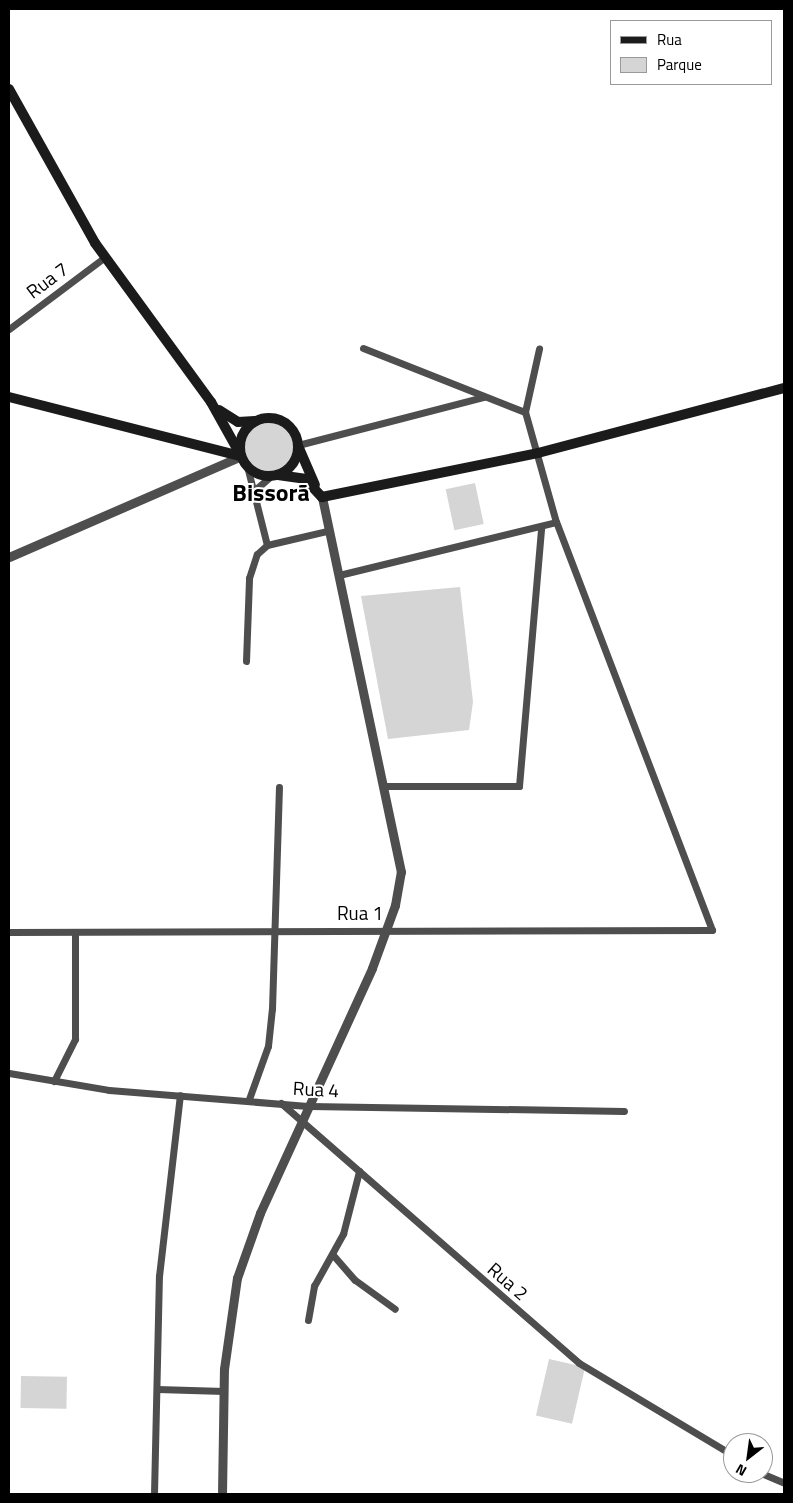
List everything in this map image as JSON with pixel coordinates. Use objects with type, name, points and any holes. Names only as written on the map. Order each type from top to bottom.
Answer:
[{"type":"main road","points":[[9,89],[105,257],[211,402],[247,466],[273,476],[299,476],[322,497]]},
{"type":"main road","points":[[322,497],[538,453],[784,388]]},
{"type":"main road","points":[[9,397],[241,456]]},
{"type":"main road","points":[[211,402],[231,420],[255,421],[272,418],[284,422],[294,431],[298,446],[322,497]]},
{"type":"main road","points":[[241,456],[241,437],[255,421]]},
{"type":"main road","points":[[273,476],[292,464],[298,446]]},
{"type":"street","name":"Rua 7","points":[[9,329],[105,257]]},
{"type":"street","points":[[363,348],[525,412]]},
{"type":"street","points":[[338,575],[556,522],[525,412],[539,349]]},
{"type":"street","points":[[298,446],[484,397]]},
{"type":"street","points":[[9,557],[241,456]]},
{"type":"street","points":[[247,466],[256,489],[268,545]]},
{"type":"street","points":[[256,489],[273,476]]},
{"type":"street","points":[[222,1494],[224,1391],[237,1278],[260,1213],[303,1122],[387,929],[401,872],[387,816],[386,786],[327,531],[322,497]]},
{"type":"street","name":"Rua 1","points":[[9,932],[387,929],[712,930],[556,522]]},
{"type":"street","points":[[386,786],[519,786],[541,527]]},
{"type":"street","points":[[246,661],[249,578],[257,554],[268,545],[327,531]]},
{"type":"street","points":[[249,1099],[268,1046],[277,930],[279,787]]},
{"type":"street","points":[[54,1081],[75,1040],[75,932]]},
{"type":"street","name":"Rua 4","points":[[9,1074],[180,1095],[249,1099],[310,1106],[624,1111]]},
{"type":"street","points":[[154,1494],[162,1245],[180,1095]]},
{"type":"street","name":"Rua 2","points":[[281,1103],[579,1363],[723,1449]]},
{"type":"street","points":[[308,1320],[314,1286],[333,1255],[359,1171]]},
{"type":"street","points":[[333,1255],[356,1280],[395,1309]]},
{"type":"street","points":[[157,1389],[224,1391]]},
{"type":"green space","points":[[269,423],[278,425],[286,430],[291,438],[293,447],[291,456],[286,464],[278,469],[269,471],[260,469],[252,464],[247,456],[245,447],[247,438],[252,430],[260,425]]},
{"type":"green space","points":[[475,483],[484,524],[454,530],[446,489]]},
{"type":"green space","points":[[460,587],[473,702],[469,730],[388,739],[361,596]]},
{"type":"green space","points":[[549,1359],[585,1367],[572,1424],[536,1416]]},
{"type":"green space","points":[[21,1376],[67,1377],[66,1409],[20,1408]]},
{"type":"district","name":"Bissorã","points":[[271,493]]}]
